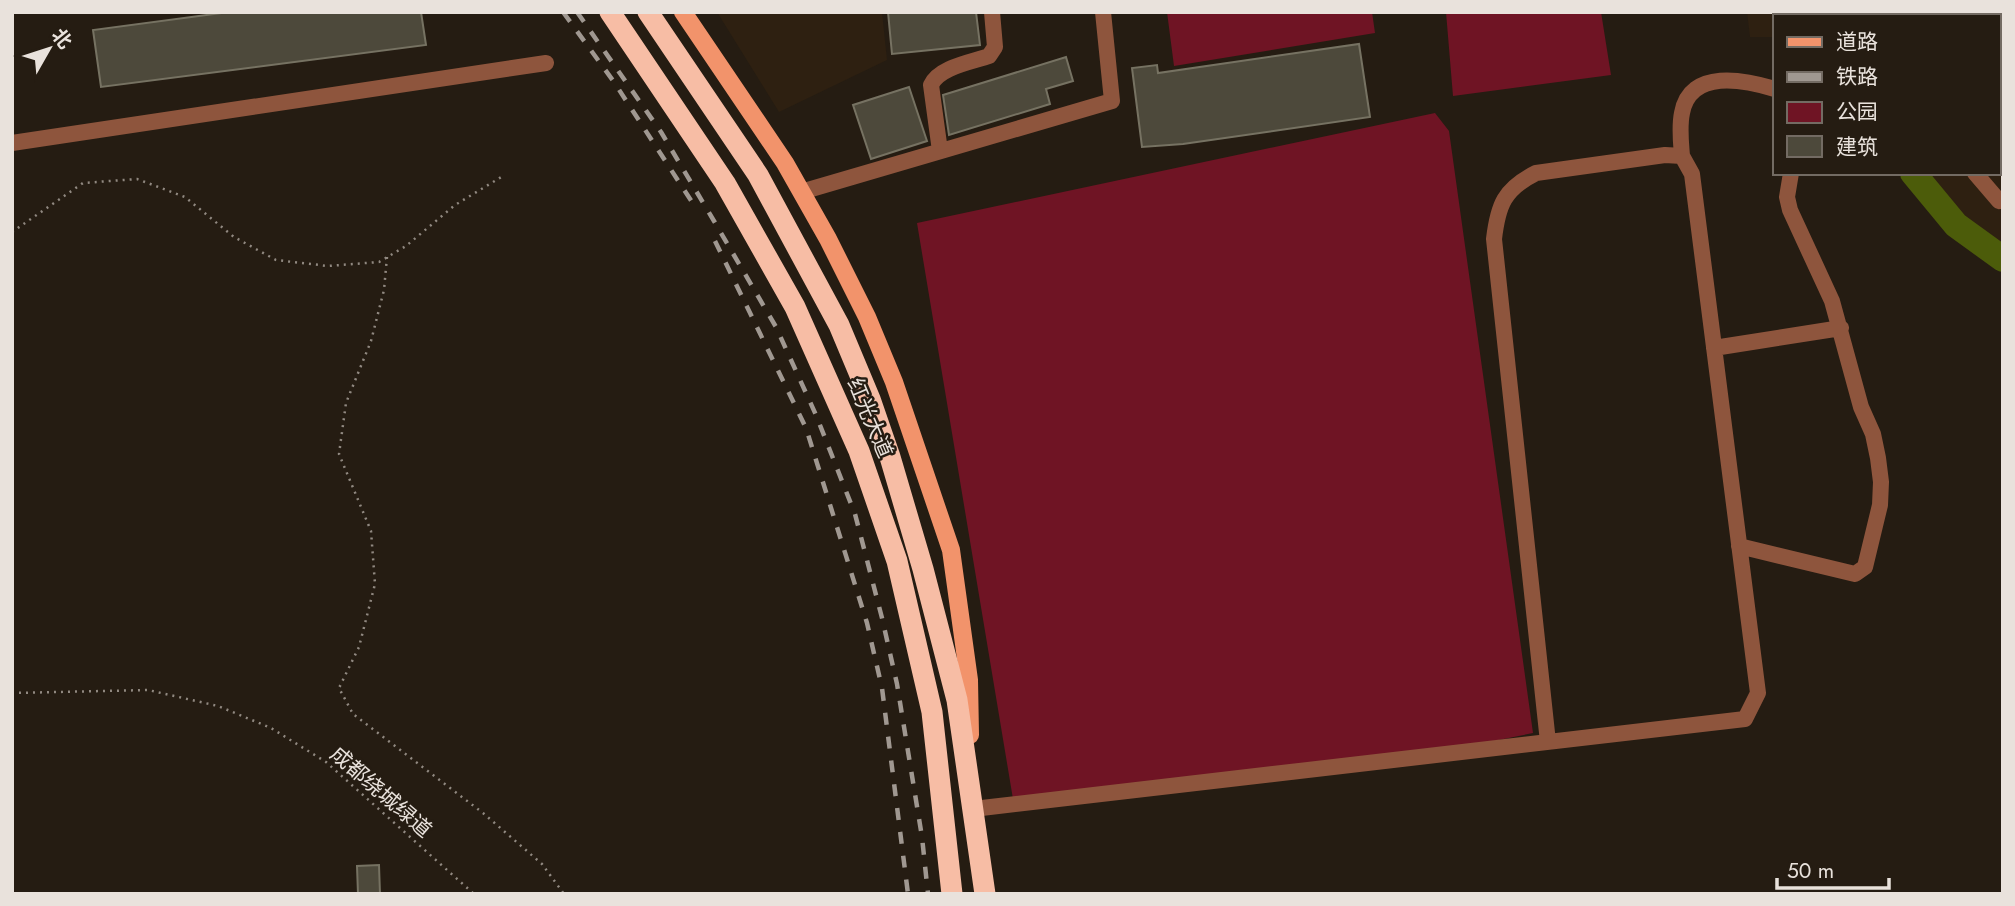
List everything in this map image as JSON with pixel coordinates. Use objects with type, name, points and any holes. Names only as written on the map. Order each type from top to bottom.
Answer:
[{"type":"highway","name":"红光大道","points":[[610,12],[725,183],[795,307],[859,452],[897,561],[932,712],[952,894]]},
{"type":"highway","name":"红光大道","points":[[648,12],[758,175],[839,325],[870,399],[923,569],[957,699],[985,894]]},
{"type":"main road","points":[[683,12],[785,163],[828,239],[876,338],[913,434],[951,550],[969,680],[972,800]]},
{"type":"street","points":[[940,151],[931,85],[933,79],[994,52],[992,12]]},
{"type":"street","points":[[801,192],[1112,101],[1103,12]]},
{"type":"street","points":[[12,143],[547,63]]},
{"type":"street","points":[[972,800],[1548,742],[1745,719],[1758,693],[1692,174],[1682,156],[1682,110],[1691,94],[1706,83],[1744,80],[1773,88]]},
{"type":"street","points":[[1548,742],[1494,239],[1497,214],[1507,194],[1523,179],[1536,173],[1665,155],[1682,156]]},
{"type":"street","points":[[1739,546],[1855,574],[1865,567],[1880,505],[1881,482],[1873,434],[1861,407],[1832,301],[1790,210],[1787,197],[1791,175]]},
{"type":"street","points":[[1977,175],[1999,201],[2003,199]]},
{"type":"street","points":[[1714,348],[1841,328]]},
{"type":"path","points":[[12,232],[83,183],[137,179],[186,197],[234,237],[276,260],[328,267],[379,262],[406,246],[455,205],[503,176]]},
{"type":"path","points":[[387,257],[384,290],[370,341],[345,403],[339,454],[371,531],[375,584],[359,647],[339,688],[353,714],[483,813],[542,864],[564,894]]},
{"type":"path","name":"成都绕城绿道","points":[[12,694],[148,690],[218,706],[271,728],[326,762],[474,894]]},
{"type":"shaded area","points":[[717,12],[882,12],[887,60],[779,112]]},
{"type":"shaded area","points":[[1747,12],[2003,12],[2003,246],[1960,213],[1930,175],[2001,175],[2001,14],[1773,14],[1773,37],[1750,37]]},
{"type":"green space","points":[[1167,12],[1372,12],[1375,33],[1174,66]]},
{"type":"green space","points":[[1446,12],[1601,12],[1611,75],[1453,96]]},
{"type":"green space","points":[[1435,113],[1449,131],[1533,733],[1494,741],[1013,799],[917,223]]},
{"type":"building","points":[[229,12],[421,12],[426,45],[101,87],[93,30]]},
{"type":"building","points":[[888,12],[976,12],[980,45],[892,54]]},
{"type":"building","points":[[1359,44],[1370,117],[1183,144],[1142,147],[1132,68],[1157,65],[1158,73]]},
{"type":"building","points":[[1066,57],[1073,81],[1046,89],[1050,104],[949,135],[943,95]]},
{"type":"building","points":[[909,87],[927,141],[871,159],[853,105]]},
{"type":"building","points":[[379,865],[380,894],[358,894],[357,866]]},
{"type":"waterway","points":[[1915,175],[1956,225],[2003,259]]},
{"type":"railway","points":[[563,12],[614,82],[692,202]]},
{"type":"railway","points":[[577,12],[661,132],[714,221],[776,327],[816,415],[855,514],[882,618],[897,684],[922,837],[928,894]]},
{"type":"railway","points":[[715,241],[806,428],[867,623],[882,688],[908,894]]}]
